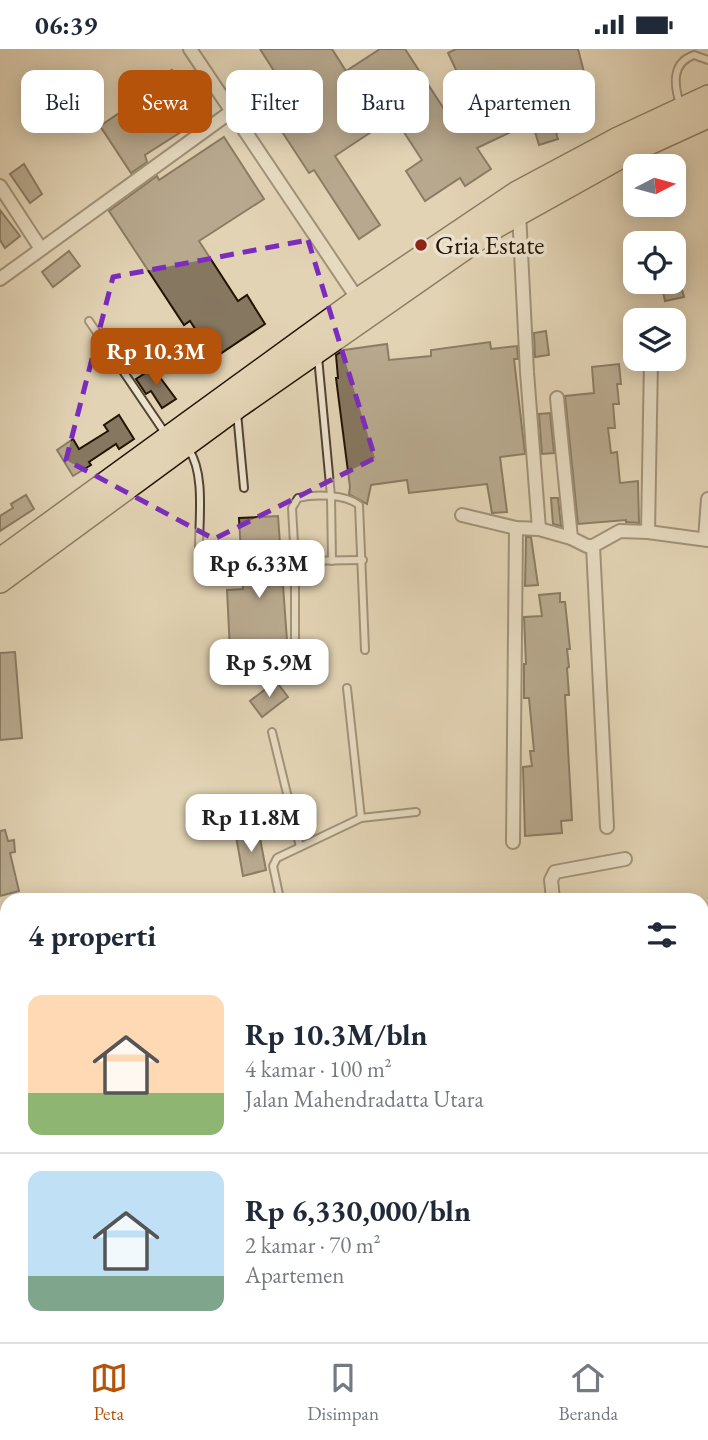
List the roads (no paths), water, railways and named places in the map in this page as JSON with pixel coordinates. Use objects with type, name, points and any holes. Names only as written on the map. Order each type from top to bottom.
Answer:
[{"type":"highway","points":[[0,559],[178,442],[517,192],[618,138],[708,96]]},
{"type":"highway","points":[[0,582],[171,456],[178,442],[237,408],[317,352],[363,307],[519,212],[627,154],[708,117]]},
{"type":"street","points":[[190,49],[226,102]]},
{"type":"street","points":[[0,279],[226,115]]},
{"type":"street","points":[[247,133],[363,307]]},
{"type":"street","points":[[0,186],[41,249]]},
{"type":"street","points":[[519,212],[538,529]]},
{"type":"street","points":[[648,532],[651,371]]},
{"type":"street","points":[[557,398],[571,538]]},
{"type":"street","points":[[462,515],[516,528],[538,529],[571,538],[587,546],[593,546],[620,531],[707,539],[708,499]]},
{"type":"street","points":[[513,842],[516,528]]},
{"type":"street","points":[[593,546],[607,827]]},
{"type":"street","points":[[552,893],[551,880],[555,872],[625,859]]},
{"type":"lane","points":[[680,49],[684,59]]},
{"type":"lane","points":[[682,108],[676,88],[676,73],[684,59],[694,55],[708,61]]},
{"type":"lane","points":[[89,321],[178,442],[196,459],[199,547]]},
{"type":"lane","points":[[317,352],[331,496],[332,561]]},
{"type":"lane","points":[[237,408],[244,488]]},
{"type":"lane","points":[[295,663],[293,503],[303,496],[331,496],[359,505],[365,650]]},
{"type":"lane","points":[[295,561],[363,561]]},
{"type":"lane","points":[[347,688],[361,818]]},
{"type":"lane","points":[[272,732],[300,847]]},
{"type":"lane","points":[[278,893],[274,862],[361,818],[416,812]]},
{"type":"place","name":"Gria Estate","points":[[421,245]]}]
